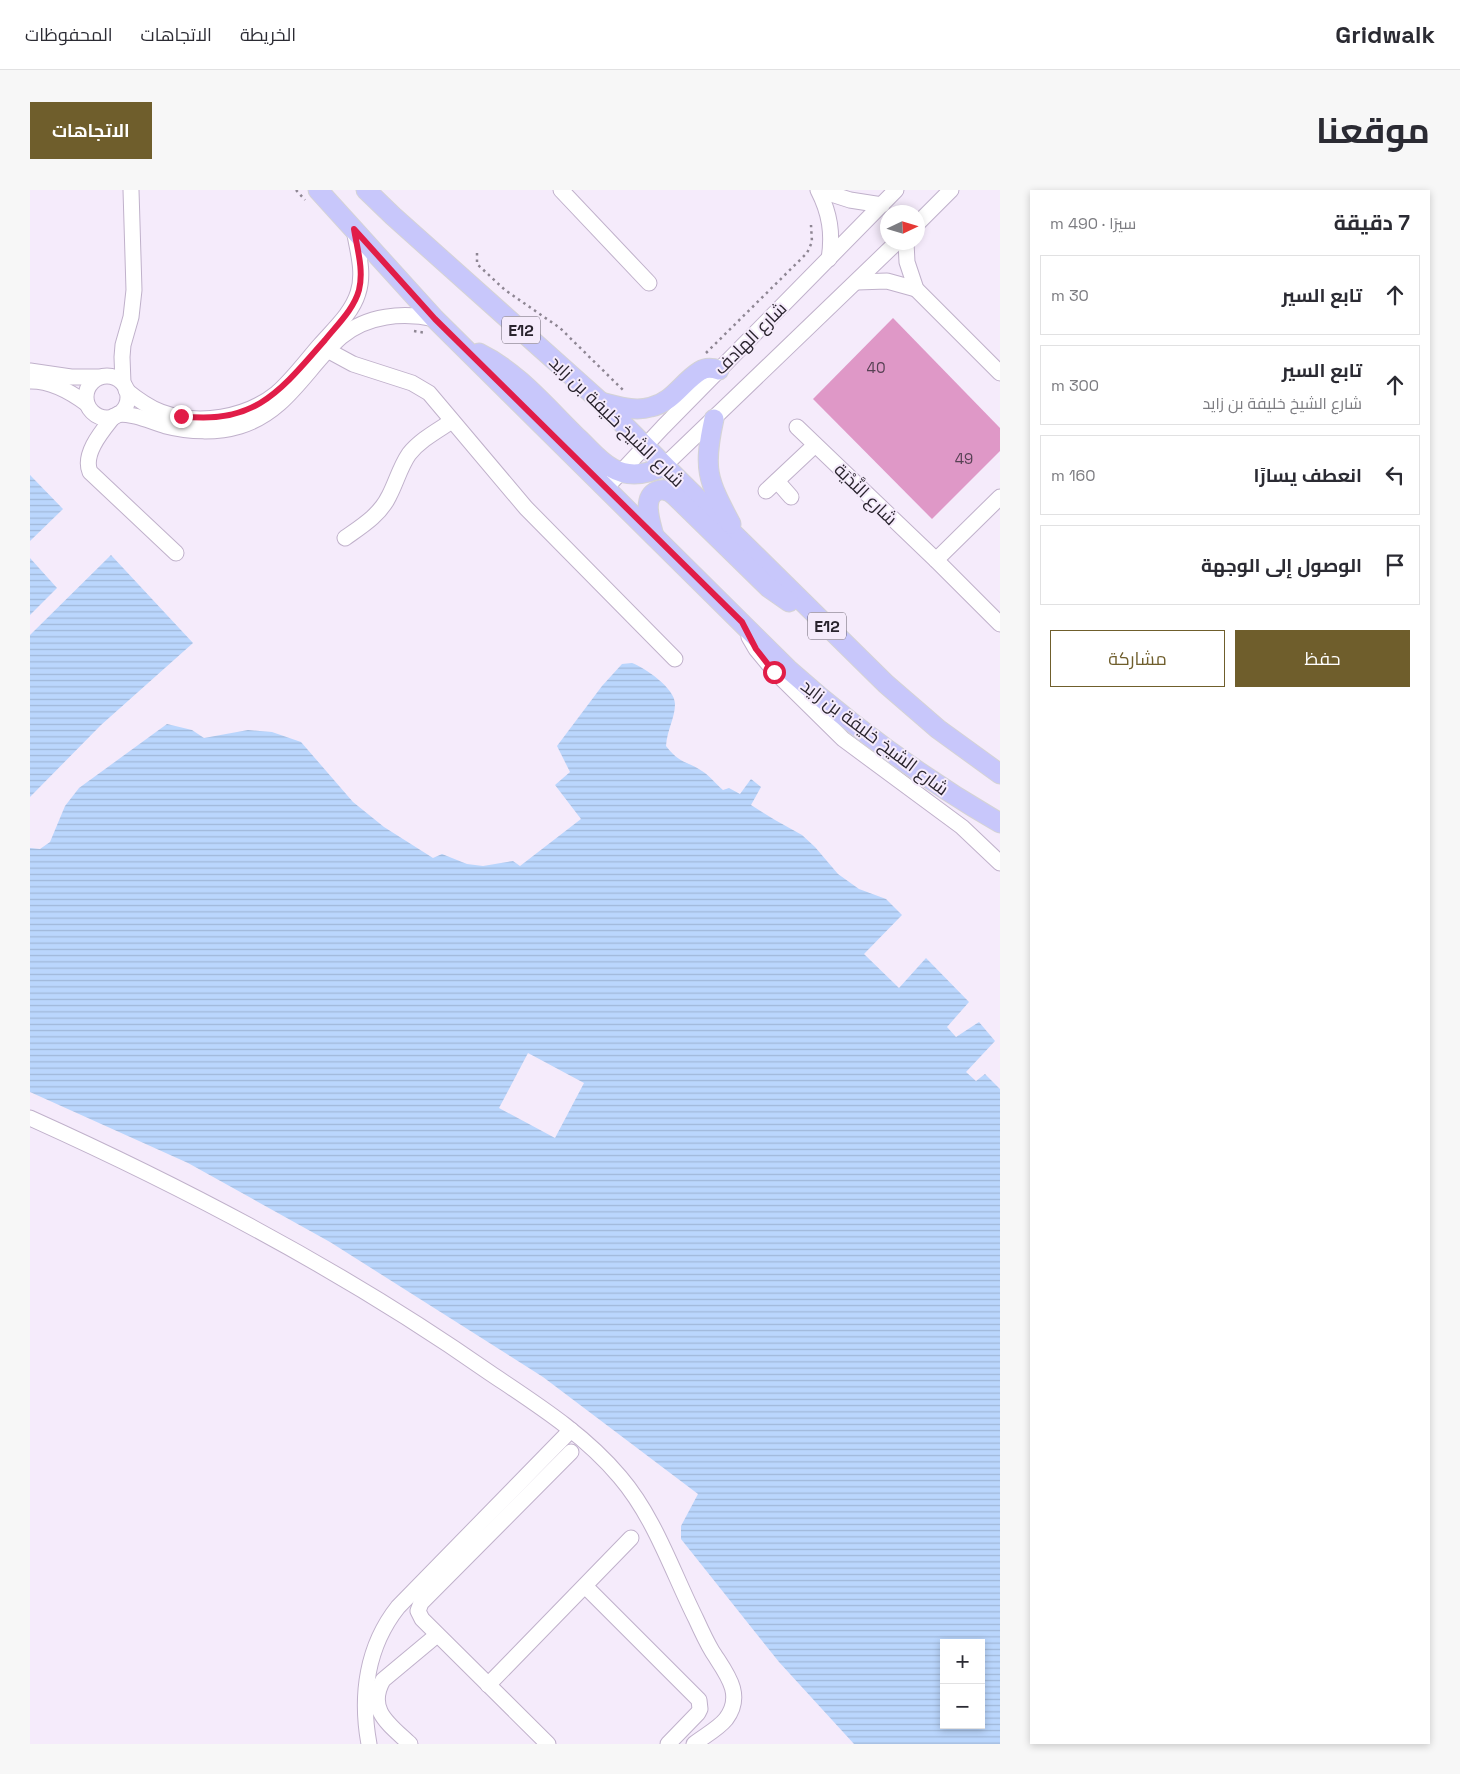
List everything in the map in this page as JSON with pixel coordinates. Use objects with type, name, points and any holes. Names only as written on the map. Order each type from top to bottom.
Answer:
[{"type":"main road","name":"شارع الشيخ خليفة بن زايد","points":[[318,190],[435,319],[788,669],[831,706],[932,782],[1000,823]]},
{"type":"main road","name":"شارع الشيخ خليفة بن زايد","points":[[366,190],[601,402],[811,611],[911,707],[965,750],[1000,774]]},
{"type":"main road","points":[[374,190],[393,216]]},
{"type":"main road","points":[[465,348],[490,359],[511,373],[596,456],[613,468],[621,472],[643,473],[664,466]]},
{"type":"main road","points":[[601,402],[629,408],[650,408],[669,399],[700,371],[713,368],[719,370]]},
{"type":"main road","points":[[714,419],[708,452],[710,482],[740,541]]},
{"type":"main road","points":[[654,536],[648,506],[649,499],[658,490],[664,490],[675,496],[769,588],[789,602],[811,611]]},
{"type":"street","points":[[131,190],[134,290],[131,316],[123,345],[122,364],[124,386],[128,396],[126,403],[102,432],[92,450],[88,464],[92,475],[176,553]]},
{"type":"street","points":[[560,190],[649,282]]},
{"type":"street","points":[[819,190],[850,200],[882,205]]},
{"type":"street","points":[[819,190],[824,200],[830,223],[829,259]]},
{"type":"street","name":"شارع الهادف","points":[[882,205],[896,190]]},
{"type":"street","points":[[925,215],[951,190]]},
{"type":"street","name":"شارع الهادف","points":[[606,488],[880,207]]},
{"type":"street","points":[[30,371],[71,377],[116,378],[144,403],[169,415],[196,418],[225,417],[239,413],[265,401],[288,382],[345,316],[356,300],[361,274],[354,229]]},
{"type":"street","name":"شارع الهادف","points":[[664,466],[889,250]]},
{"type":"street","points":[[906,250],[907,262],[916,290]]},
{"type":"street","points":[[857,282],[887,281],[916,290],[1000,372]]},
{"type":"street","points":[[30,381],[49,383],[64,389],[88,405],[94,414],[106,418],[116,415],[135,416],[165,426],[193,430],[208,431],[239,427],[263,417],[284,402],[342,337],[369,322],[388,317],[408,315],[435,319]]},
{"type":"street","points":[[92,450],[93,428],[86,398],[89,386],[100,377],[123,345]]},
{"type":"street","points":[[329,351],[353,364],[412,383],[435,400],[494,473],[557,542],[675,659]]},
{"type":"street","points":[[345,538],[369,521],[381,509],[404,462],[415,448],[452,421]]},
{"type":"street","name":"شارع النَّدْيَة","points":[[797,427],[1000,624]]},
{"type":"street","points":[[791,497],[771,486],[815,445]]},
{"type":"street","points":[[936,560],[1000,497]]},
{"type":"street","points":[[742,622],[756,649],[765,661],[833,730],[861,753],[962,827],[1000,863]]},
{"type":"street","points":[[30,1118],[184,1192],[304,1256],[425,1329],[571,1430],[607,1462],[647,1514],[703,1634],[729,1677],[732,1686],[733,1703],[726,1720],[694,1744]]},
{"type":"street","points":[[368,1744],[365,1718],[366,1685],[372,1653],[384,1626],[398,1607],[571,1430]]},
{"type":"street","points":[[548,1744],[419,1616],[418,1611],[421,1603],[572,1452]]},
{"type":"street","points":[[488,1685],[631,1538]]},
{"type":"street","points":[[584,1586],[699,1700],[700,1709],[698,1714],[668,1744]]},
{"type":"street","points":[[410,1744],[384,1719],[376,1700],[378,1690],[383,1680],[438,1635]]},
{"type":"path","points":[[700,359],[807,253],[812,242],[811,225]]},
{"type":"path","points":[[477,253],[476,264],[505,290],[560,328],[627,394]]},
{"type":"water","points":[[30,475],[63,509],[30,541]]},
{"type":"water","points":[[111,555],[193,643],[101,725],[30,797],[30,635]]},
{"type":"water","points":[[30,558],[57,588],[30,615]]},
{"type":"water","points":[[632,663],[644,669],[665,685],[674,698],[675,704],[666,746],[675,756],[705,773],[723,790],[729,788],[740,794],[751,779],[761,787],[751,805],[802,835],[838,874],[859,889],[886,899],[902,915],[864,954],[899,988],[926,958],[969,1002],[947,1027],[956,1037],[979,1022],[995,1041],[966,1072],[976,1081],[985,1074],[1000,1089],[1000,1744],[854,1744],[779,1662],[681,1539],[681,1526],[698,1494],[543,1377],[330,1242],[188,1163],[30,1092],[30,848],[40,849],[50,842],[65,806],[79,788],[167,724],[192,730],[204,738],[248,730],[272,732],[301,742],[353,802],[384,827],[433,858],[442,854],[467,864],[483,866],[513,861],[520,866],[581,819],[555,785],[570,772],[557,746],[602,686],[622,664]],"holes":[[[528,1053],[584,1083],[555,1138],[499,1108]]]},
{"type":"building","points":[[893,318],[1000,428],[1000,451],[932,519],[813,399]]},
{"type":"route","points":[[181,416],[210,418],[225,417],[239,413],[265,401],[288,382],[345,316],[356,300],[361,274],[354,229],[435,319],[742,622],[756,649],[774,672]]}]
